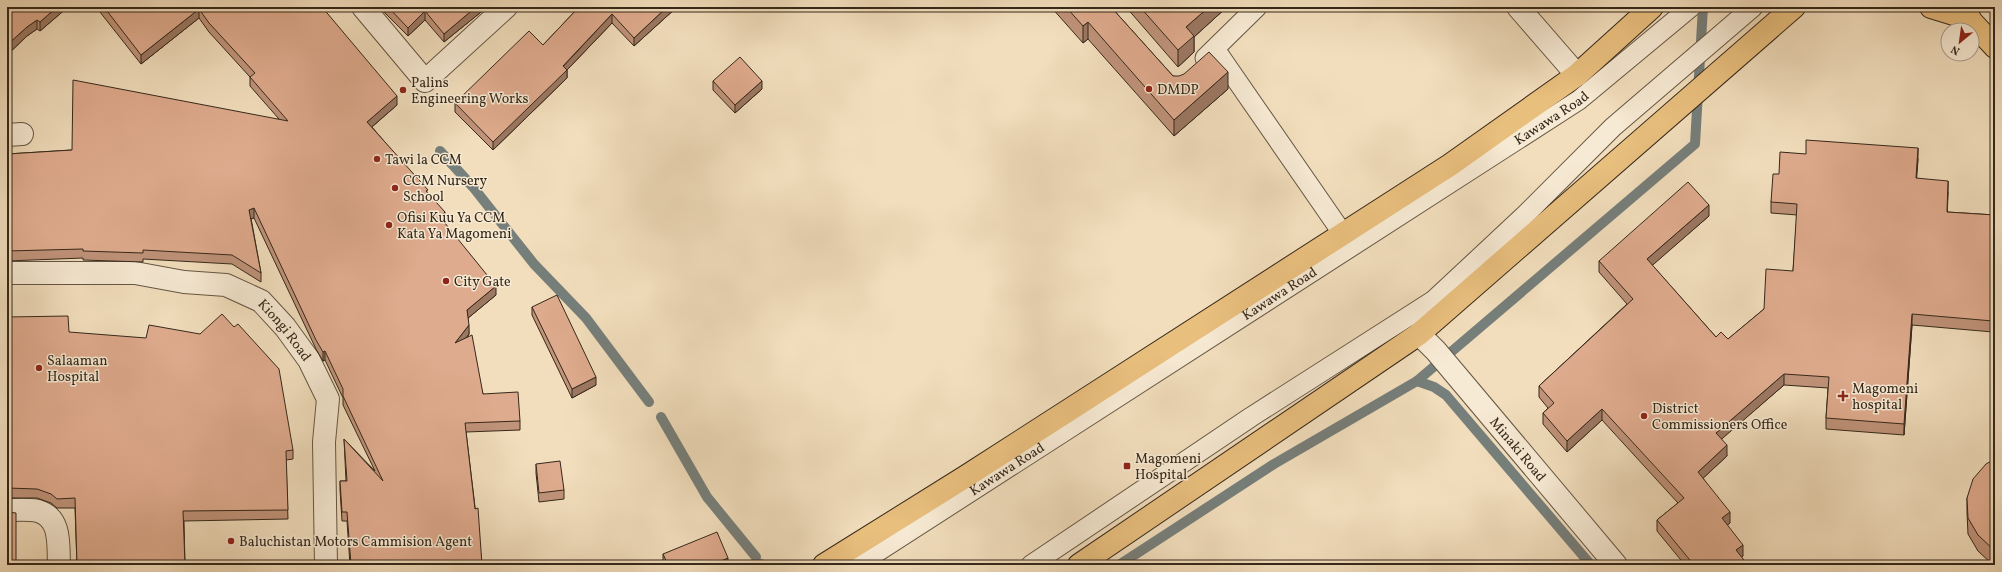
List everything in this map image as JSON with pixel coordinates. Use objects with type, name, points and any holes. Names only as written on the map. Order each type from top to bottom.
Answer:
[{"type":"main road","name":"Kawawa Road","points":[[824,565],[965,477],[1450,165],[1577,75],[1652,7]]},
{"type":"main road","points":[[1079,565],[1419,334],[1794,7]]},
{"type":"main road","points":[[1931,7],[1964,13],[1995,47]]},
{"type":"street","points":[[363,7],[425,81],[506,7]]},
{"type":"street","points":[[1518,7],[1577,75]]},
{"type":"street","name":"Kiongi Road","points":[[7,273],[135,273],[184,282],[226,285],[262,301],[285,327],[309,360],[328,398],[324,442],[326,565]]},
{"type":"street","name":"Minaki Road","points":[[1419,334],[1436,351],[1616,565]]},
{"type":"street","points":[[7,510],[39,511],[49,518],[57,528],[59,565]]},
{"type":"lane","points":[[1193,68],[1215,49],[1257,7]]},
{"type":"lane","name":"Kawawa Road","points":[[857,565],[1579,100],[1691,7]]},
{"type":"lane","points":[[1031,565],[1245,422],[1434,300],[1525,215],[1613,127],[1752,7]]},
{"type":"lane","points":[[1215,49],[1343,234]]},
{"type":"building","points":[[7,7],[57,7],[40,22],[37,20],[27,27],[7,45]]},
{"type":"building","points":[[104,7],[322,7],[397,96],[367,122],[428,190],[426,191],[445,212],[440,217],[496,286],[467,310],[469,325],[455,343],[472,335],[483,394],[518,392],[520,421],[465,423],[475,509],[478,508],[482,565],[351,565],[347,512],[342,512],[340,481],[347,481],[344,439],[383,481],[343,396],[343,389],[325,351],[323,352],[316,340],[254,208],[249,210],[261,273],[232,255],[143,250],[143,253],[83,251],[83,249],[7,251],[7,154],[72,150],[73,80],[288,121],[250,77],[255,73],[209,23],[199,9],[141,55]]},
{"type":"building","points":[[388,7],[476,7],[444,34],[425,11],[408,28]]},
{"type":"building","points":[[579,7],[667,7],[634,38],[612,14],[563,66],[567,70],[493,142],[455,103],[529,31],[543,45]]},
{"type":"building","points":[[1066,7],[1111,7],[1173,76],[1184,74],[1209,52],[1228,72],[1174,120],[1088,22],[1083,26]]},
{"type":"building","points":[[1140,7],[1209,7],[1186,27],[1194,36],[1178,50]]},
{"type":"building","points":[[740,57],[762,81],[735,105],[713,81]]},
{"type":"building","points":[[1806,140],[1918,148],[1916,178],[1948,181],[1947,212],[1995,215],[1995,283],[1993,321],[1912,314],[1904,424],[1826,418],[1829,377],[1784,374],[1716,433],[1727,445],[1698,472],[1730,512],[1722,518],[1743,545],[1736,550],[1748,565],[1694,565],[1657,520],[1684,498],[1602,409],[1567,441],[1543,413],[1554,403],[1539,386],[1633,299],[1599,261],[1688,182],[1709,205],[1647,259],[1716,337],[1721,332],[1728,339],[1764,309],[1766,269],[1793,271],[1797,204],[1771,202],[1773,174],[1779,174],[1780,152],[1806,154]]},
{"type":"building","points":[[557,295],[596,377],[572,389],[532,307]]},
{"type":"building","points":[[222,314],[234,327],[238,324],[279,369],[293,450],[286,451],[288,510],[183,511],[185,565],[77,565],[75,498],[57,499],[51,494],[37,489],[7,488],[7,317],[68,316],[69,332],[146,338],[149,325],[200,334]]},
{"type":"building","points":[[1995,459],[1995,551],[1978,535],[1968,518],[1967,498],[1973,479],[1986,464]]},
{"type":"building","points":[[560,461],[564,490],[539,493],[536,464]]},
{"type":"building","points":[[7,512],[16,513],[16,565],[7,565]]},
{"type":"building","points":[[717,532],[728,558],[711,565],[668,565],[663,554]]},
{"type":"waterway","points":[[1119,565],[1274,464],[1417,381],[1695,144],[1703,7]]},
{"type":"waterway","points":[[440,151],[473,187],[534,264],[586,318],[649,402]]},
{"type":"waterway","points":[[1417,381],[1434,387],[1446,395],[1591,565]]},
{"type":"waterway","points":[[661,417],[707,497],[756,557]]},
{"type":"place","name":"DMDP","points":[[1149,89]]},
{"type":"place","name":"Palins Engineering Works","points":[[403,90]]},
{"type":"place","name":"Tawi la CCM","points":[[377,159]]},
{"type":"place","name":"CCM Nursery School","points":[[395,188]]},
{"type":"place","name":"Ofisi Kuu Ya CCM Kata Ya Magomeni","points":[[389,225]]},
{"type":"place","name":"City Gate","points":[[446,281]]},
{"type":"place","name":"Salaaman Hospital","points":[[39,368]]},
{"type":"place","name":"Magomeni hospital","points":[[1843,396]]},
{"type":"place","name":"District Commissioners Office","points":[[1644,416]]},
{"type":"place","name":"Magomeni Hospital","points":[[1127,466]]},
{"type":"place","name":"Baluchistan Motors Cammision Agent","points":[[231,541]]}]
